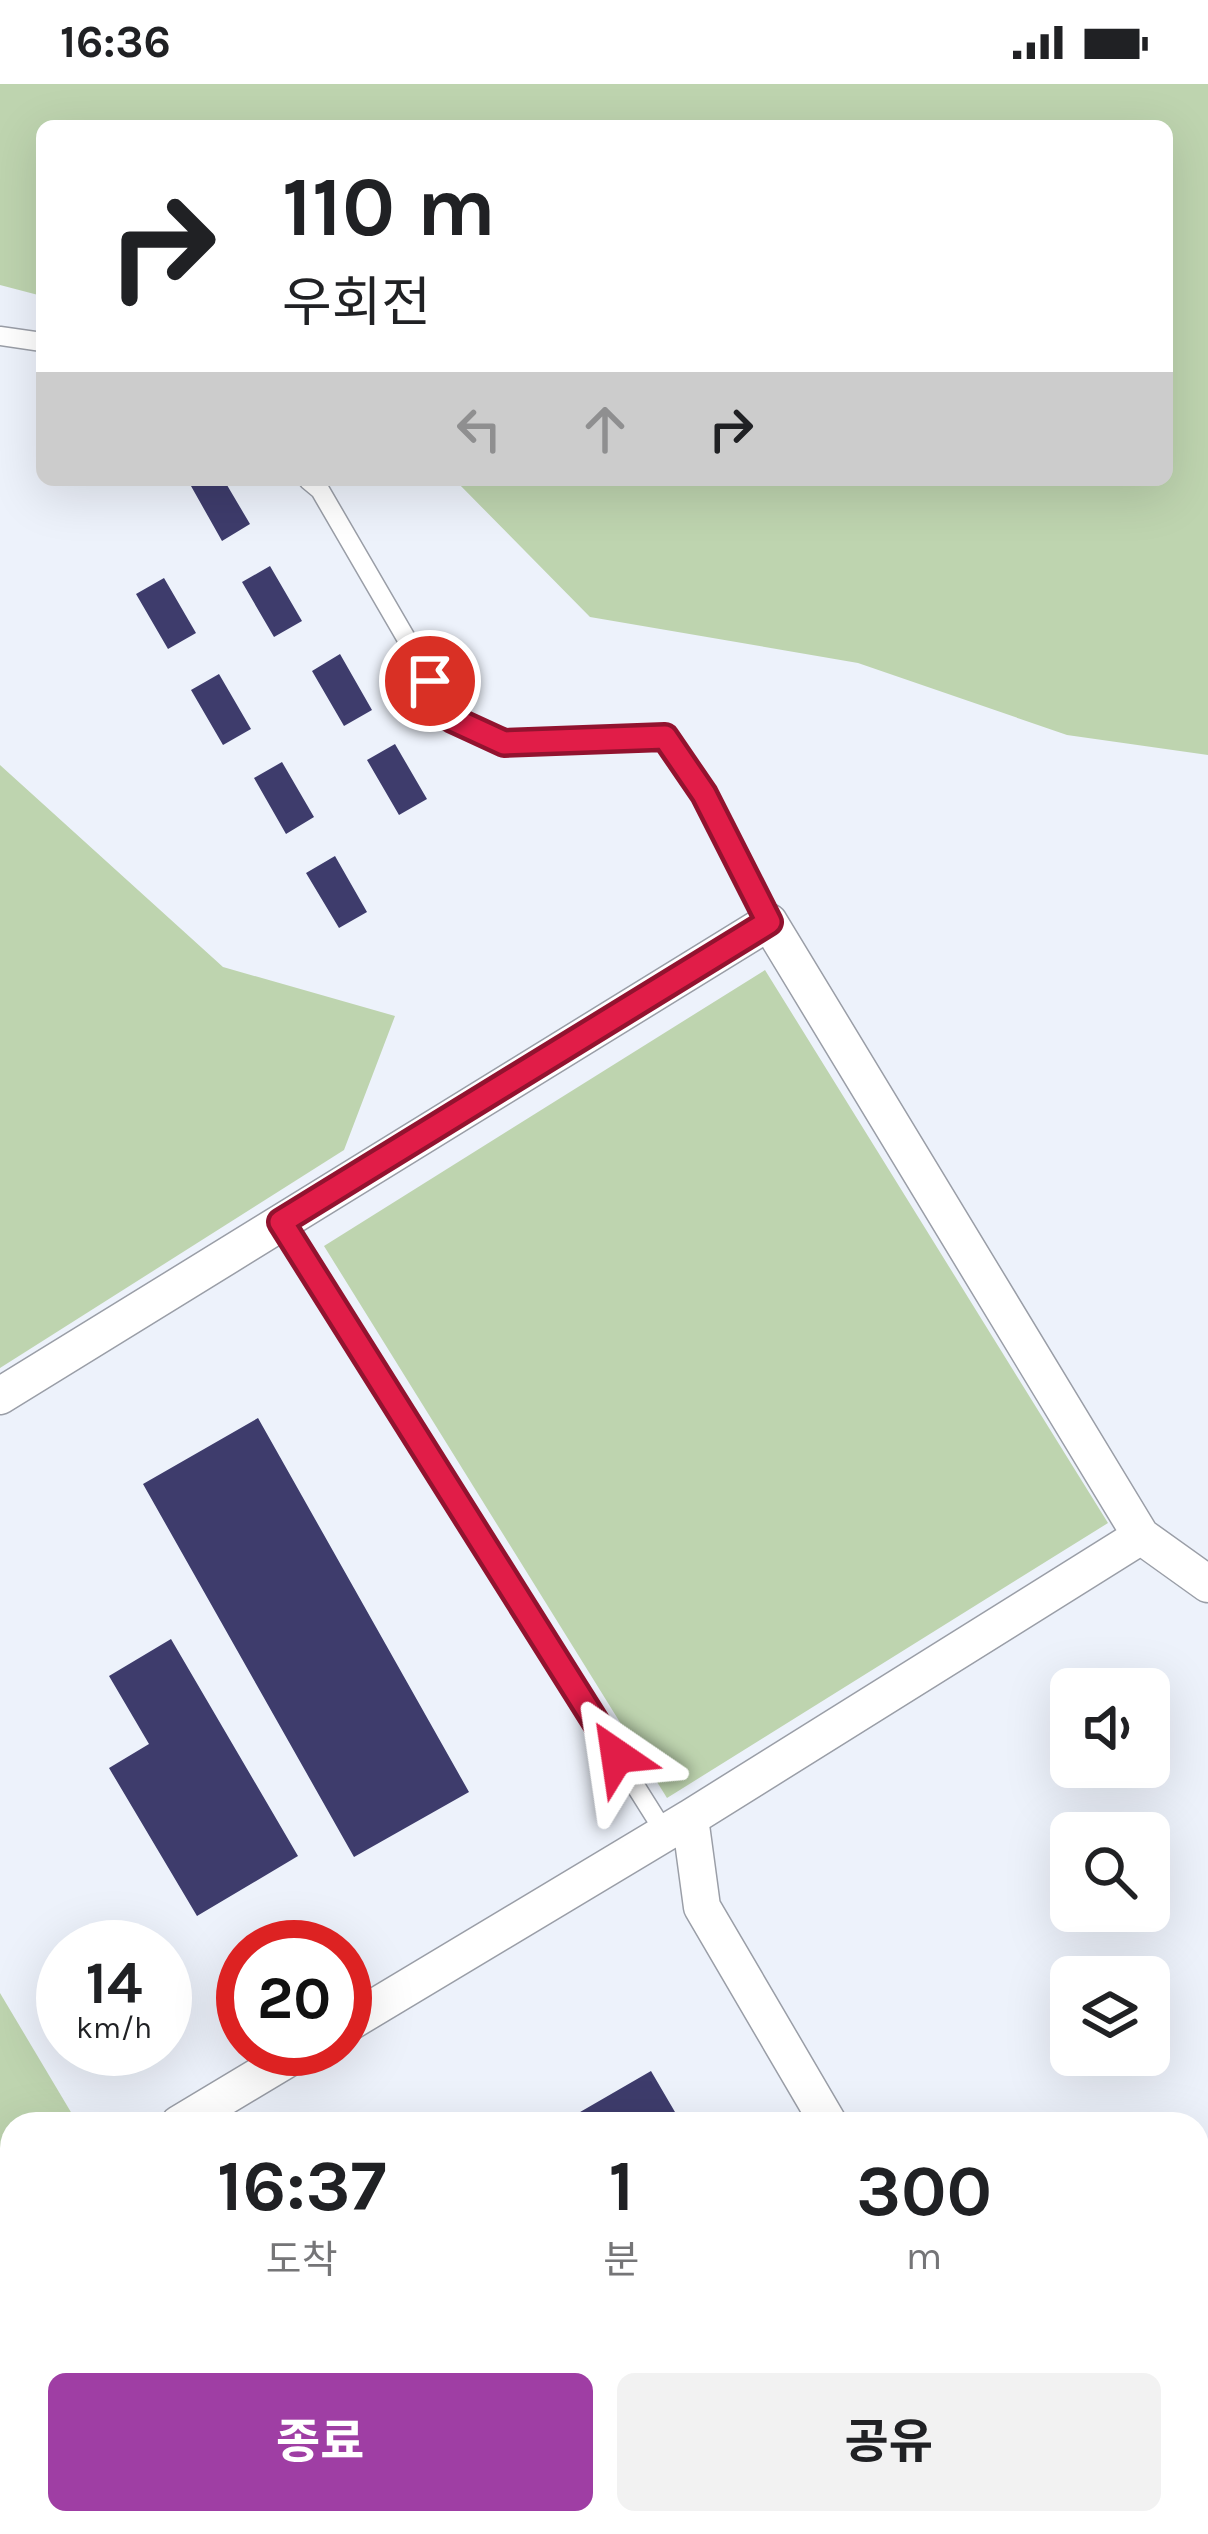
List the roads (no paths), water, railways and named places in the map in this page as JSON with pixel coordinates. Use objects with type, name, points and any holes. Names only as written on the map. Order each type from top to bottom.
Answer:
[{"type":"street","points":[[0,1396],[769,922],[1141,1536],[1208,1584]]},
{"type":"street","points":[[372,2009],[678,1825],[1141,1536]]},
{"type":"street","points":[[678,1825],[701,1906],[822,2112]]},
{"type":"street","points":[[199,2112],[259,2076]]},
{"type":"lane","points":[[0,336],[36,341]]},
{"type":"lane","points":[[315,486],[452,719],[504,743],[665,737],[704,794],[769,922]]},
{"type":"lane","points":[[281,1222],[678,1825]]}]
